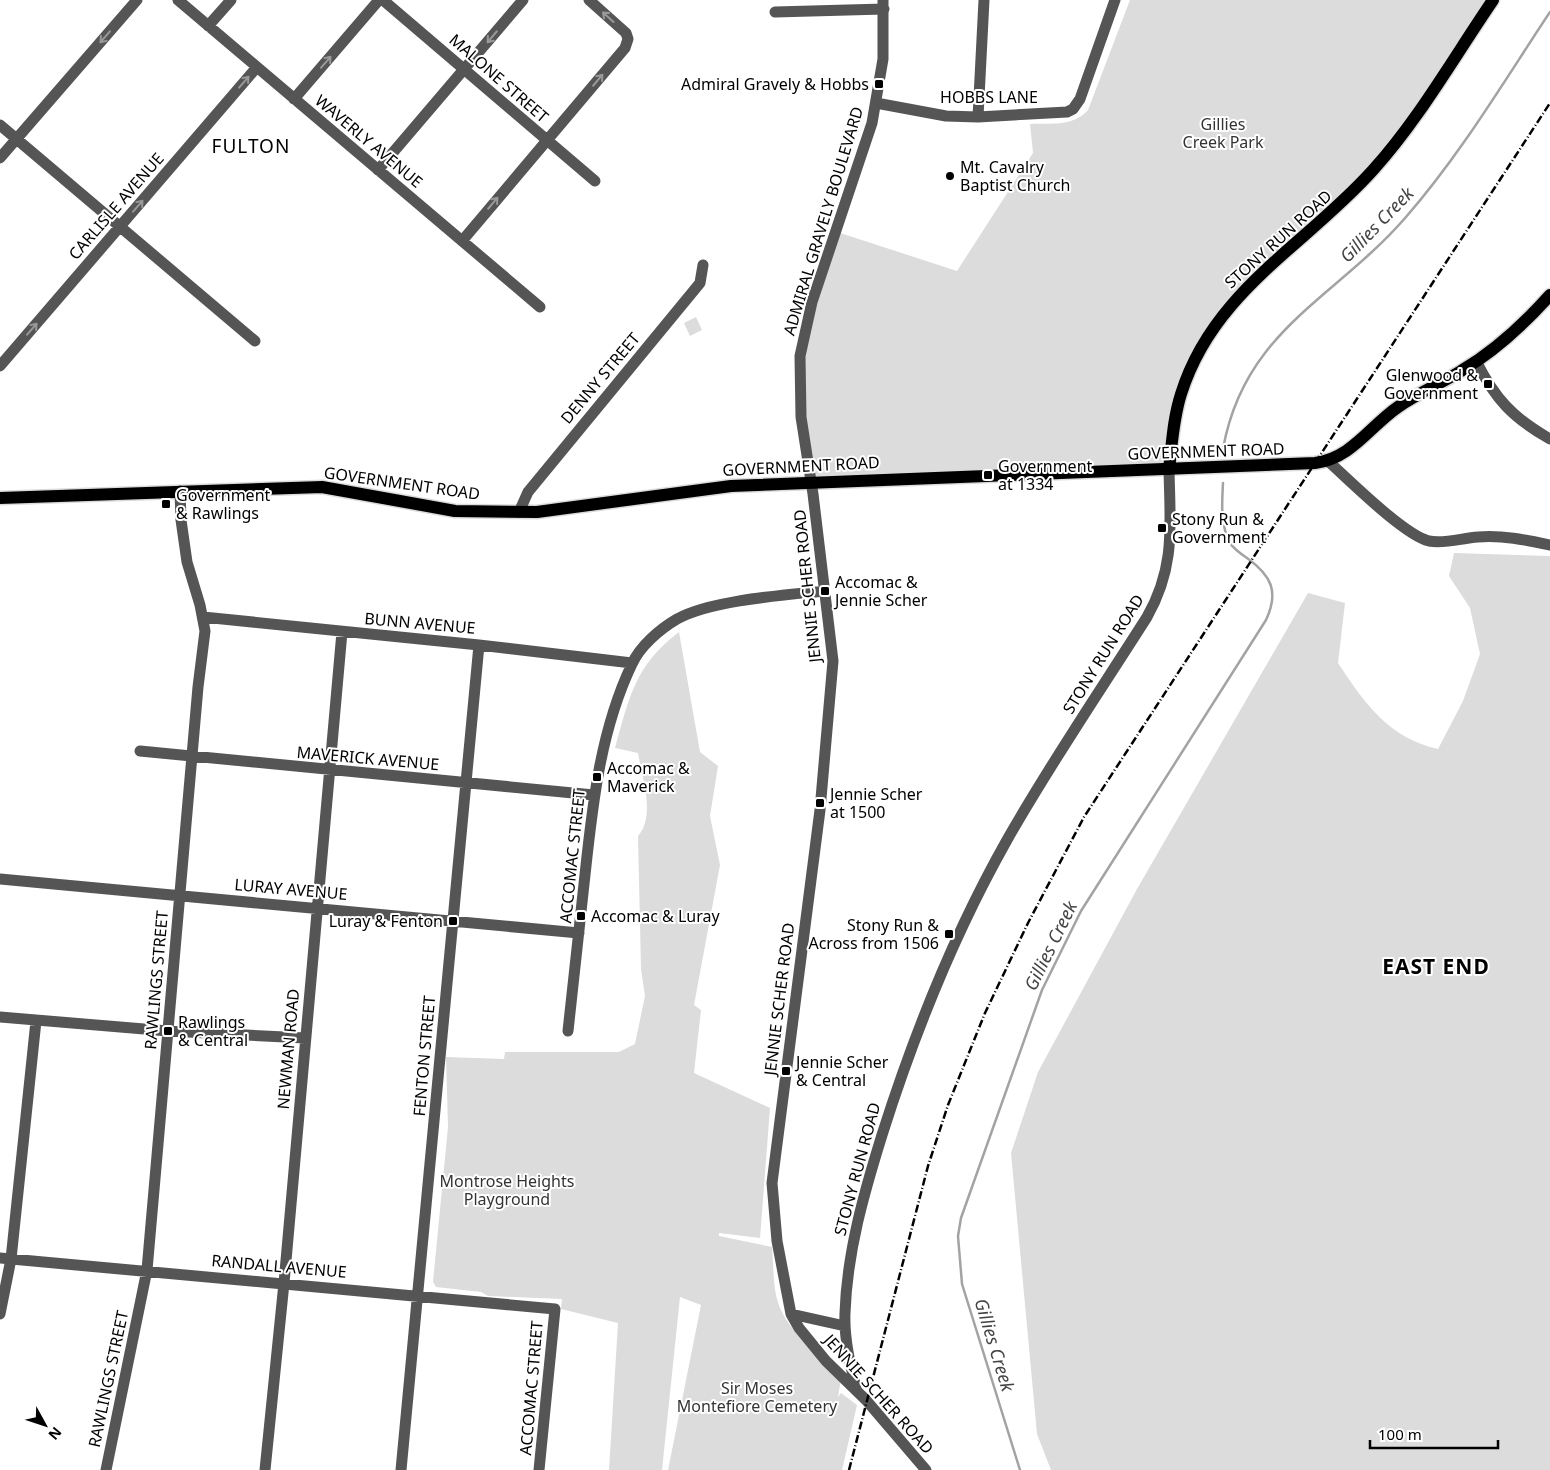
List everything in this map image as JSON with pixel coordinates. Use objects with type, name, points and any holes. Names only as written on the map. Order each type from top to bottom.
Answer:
[{"type":"main road","name":"STONY RUN ROAD","points":[[1168,469],[1173,427],[1181,393],[1193,363],[1218,320],[1251,282],[1335,210],[1374,169],[1418,110],[1493,0]]},
{"type":"main road","name":"GOVERNMENT ROAD","points":[[0,498],[322,487],[455,511],[519,512],[563,510],[731,486],[1328,461],[1348,451],[1382,419],[1405,402],[1476,361],[1520,327],[1550,295]]},
{"type":"street","points":[[0,158],[137,0]]},
{"type":"street","name":"WAVERLY AVENUE","points":[[178,0],[540,307]]},
{"type":"street","points":[[208,26],[230,0]]},
{"type":"street","points":[[294,99],[381,0]]},
{"type":"street","name":"MALONE STREET","points":[[381,0],[595,181]]},
{"type":"street","points":[[378,170],[523,0]]},
{"type":"street","points":[[462,241],[625,48],[628,39],[626,33],[589,0]]},
{"type":"street","points":[[978,116],[984,0]]},
{"type":"street","name":"HOBBS LANE","points":[[876,103],[946,116],[1061,113],[1073,109],[1080,99],[1115,0]]},
{"type":"street","points":[[775,12],[883,4]]},
{"type":"street","name":"ADMIRAL GRAVELY BOULEVARD","points":[[812,482],[800,400],[800,356],[818,284],[872,123],[883,59],[883,4]]},
{"type":"street","name":"CARLISLE AVENUE","points":[[0,366],[257,67]]},
{"type":"street","points":[[0,125],[255,341]]},
{"type":"street","name":"DENNY STREET","points":[[519,512],[528,492],[700,283],[703,265]]},
{"type":"street","points":[[1476,361],[1501,403],[1521,421],[1550,439]]},
{"type":"street","points":[[1328,461],[1365,495],[1421,538],[1436,542],[1479,536],[1503,537],[1550,545]]},
{"type":"street","name":"STONY RUN ROAD","points":[[856,1390],[845,1326],[849,1272],[860,1211],[892,1102],[918,1031],[955,944],[1007,841],[1147,617],[1158,596],[1167,571],[1170,552],[1168,469]]},
{"type":"street","name":"JENNIE SCHER ROAD","points":[[812,482],[833,661],[825,756],[772,1183],[777,1241],[791,1314],[798,1328],[821,1355],[856,1390],[926,1470]]},
{"type":"street","name":"RAWLINGS STREET","points":[[106,1470],[147,1270],[179,895],[205,631],[187,562],[181,520],[180,491]]},
{"type":"street","name":"ACCOMAC STREET","points":[[568,1031],[594,795],[604,746],[632,663],[662,630],[677,619],[696,611],[776,597],[825,592]]},
{"type":"street","name":"BUNN AVENUE","points":[[203,618],[480,645],[632,663]]},
{"type":"street","name":"NEWMAN ROAD","points":[[265,1470],[284,1283],[328,770],[342,632]]},
{"type":"street","name":"FENTON STREET","points":[[402,1470],[480,645]]},
{"type":"street","name":"MAVERICK AVENUE","points":[[140,751],[594,795]]},
{"type":"street","name":"LURAY AVENUE","points":[[0,879],[579,933]]},
{"type":"street","points":[[0,1017],[168,1031],[305,1038]]},
{"type":"street","points":[[0,1314],[36,1021]]},
{"type":"street","name":"RANDALL AVENUE","points":[[6,1258],[554,1309]]},
{"type":"street","name":"ACCOMAC STREET","points":[[539,1470],[554,1309]]},
{"type":"street","points":[[791,1314],[845,1326]]},
{"type":"green space","name":"Gillies Creek Park","points":[[1130,0],[1493,0],[1392,147],[1251,283],[1193,363],[1169,469],[811,482],[799,376],[834,231],[957,271],[1033,153],[1030,124],[1069,122],[1088,110]]},
{"type":"green space","points":[[696,317],[702,330],[690,336],[684,323]]},
{"type":"green space","points":[[1454,553],[1550,556],[1550,1470],[1051,1470],[1037,1434],[1011,1153],[1038,1072],[1137,889],[1308,593],[1345,603],[1338,663],[1358,692],[1392,728],[1421,744],[1438,749],[1463,701],[1480,654],[1470,608],[1449,576]]},
{"type":"green space","points":[[679,632],[700,752],[718,766],[710,816],[720,865],[694,1005],[701,1010],[694,1073],[770,1108],[760,1238],[719,1233],[719,1236],[772,1247],[776,1297],[782,1312],[800,1337],[841,1379],[838,1397],[841,1393],[857,1405],[842,1470],[668,1470],[701,1305],[680,1297],[662,1470],[609,1470],[618,1323],[561,1309],[562,1299],[488,1296],[481,1292],[436,1287],[433,1282],[448,1127],[446,1057],[504,1059],[505,1052],[619,1052],[635,1044],[645,996],[641,969],[638,836],[643,828],[647,807],[645,785],[638,753],[615,748],[630,698],[643,670],[664,644]]},
{"type":"waterway","name":"Gillies Creek","points":[[1223,449],[1234,408],[1250,374],[1271,345],[1296,319],[1379,246],[1406,217],[1464,143],[1550,12]]},
{"type":"waterway","name":"Gillies Creek","points":[[1020,1470],[962,1284],[958,1236],[961,1218],[1042,990],[1081,911],[1266,620],[1270,610],[1272,593],[1271,585],[1267,578],[1256,565],[1230,543],[1227,536],[1222,513],[1223,483]]},
{"type":"railway","points":[[849,1470],[928,1166],[948,1105],[985,1013],[1028,923],[1084,817],[1550,103]]},
{"type":"place","name":"Admiral Gravely & Hobbs","points":[[879,84]]},
{"type":"place","name":"Mt. Cavalry Baptist Church","points":[[950,176]]},
{"type":"place","name":"Glenwood & Government","points":[[1488,384]]},
{"type":"place","name":"Government at 1334","points":[[988,475]]},
{"type":"place","name":"Government & Rawlings","points":[[166,504]]},
{"type":"place","name":"Stony Run & Government","points":[[1162,528]]},
{"type":"place","name":"Accomac & Jennie Scher","points":[[825,591]]},
{"type":"place","name":"Accomac & Maverick","points":[[597,777]]},
{"type":"place","name":"Jennie Scher at 1500","points":[[820,803]]},
{"type":"place","name":"Accomac & Luray","points":[[581,916]]},
{"type":"place","name":"Luray & Fenton","points":[[453,921]]},
{"type":"place","name":"Stony Run & Across from 1506","points":[[949,934]]},
{"type":"place","name":"Rawlings & Central","points":[[168,1031]]},
{"type":"place","name":"Jennie Scher & Central","points":[[786,1071]]},
{"type":"district","name":"FULTON","points":[[251,146]]},
{"type":"district","name":"EAST END","points":[[1436,967]]},
{"type":"park label","name":"Montrose Heights Playground","points":[[507,1190]]},
{"type":"park label","name":"Sir Moses Montefiore Cemetery","points":[[757,1397]]}]
